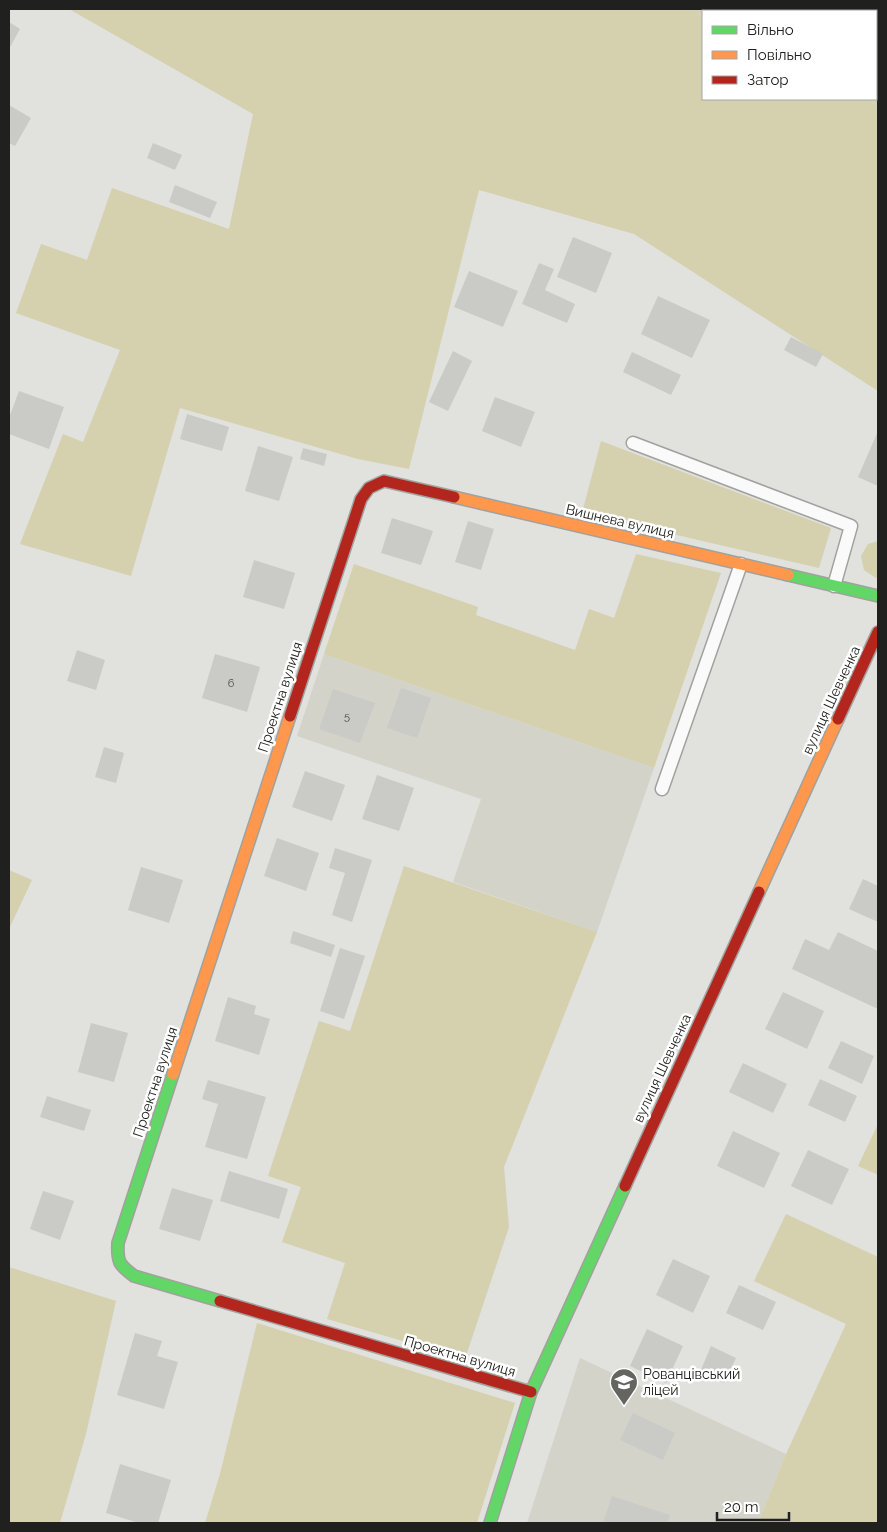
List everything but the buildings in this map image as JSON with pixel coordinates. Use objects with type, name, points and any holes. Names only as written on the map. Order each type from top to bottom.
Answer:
[{"type":"street","name":"Вишнева вулиця","points":[[361,499],[369,488],[384,481],[878,596]]},
{"type":"street","name":"Проектна вулиця","points":[[361,499],[118,1243],[117,1259],[123,1268],[134,1276],[531,1392]]},
{"type":"street","name":"вулиця Шевченка","points":[[490,1523],[531,1392],[878,632]]},
{"type":"lane","points":[[633,443],[851,526],[834,586]]},
{"type":"lane","points":[[662,789],[741,564]]},
{"type":"shaded area","points":[[69,9],[878,9],[878,391],[634,234],[479,190],[409,469],[358,459],[180,408],[131,576],[20,544],[63,434],[83,442],[120,350],[16,313],[41,244],[87,260],[112,188],[229,229],[253,114]]},
{"type":"shaded area","points":[[601,441],[831,528],[819,568],[582,513]]},
{"type":"shaded area","points":[[878,541],[878,577],[876,578],[864,570],[861,556],[868,544]]},
{"type":"shaded area","points":[[636,554],[721,573],[654,768],[324,654],[354,564],[478,607],[476,615],[575,650],[589,609],[614,618]]},
{"type":"shaded area","points":[[324,654],[654,768],[597,932],[453,882],[481,799],[297,736]]},
{"type":"shaded area","points":[[404,866],[597,932],[504,1167],[509,1227],[465,1359],[327,1319],[345,1263],[282,1242],[301,1187],[268,1176],[319,1021],[350,1031]]},
{"type":"shaded area","points":[[9,870],[32,880],[9,929]]},
{"type":"shaded area","points":[[878,1124],[878,1175],[858,1166]]},
{"type":"shaded area","points":[[786,1214],[878,1257],[878,1523],[758,1523],[786,1454],[846,1324],[754,1281]]},
{"type":"shaded area","points":[[9,1267],[116,1301],[86,1434],[60,1523],[9,1523]]},
{"type":"shaded area","points":[[257,1323],[515,1403],[477,1523],[205,1523],[220,1474]]},
{"type":"shaded area","name":"Рованцівський ліцей","points":[[580,1358],[786,1454],[758,1523],[527,1523]]},
{"type":"traffic: fast","points":[[788,575],[878,596]]},
{"type":"traffic: fast","points":[[173,1074],[118,1243],[118,1255],[122,1266],[134,1276],[220,1301]]},
{"type":"traffic: fast","points":[[490,1523],[531,1392],[625,1186]]},
{"type":"traffic: slow","points":[[454,497],[788,575]]},
{"type":"traffic: slow","points":[[173,1074],[290,716]]},
{"type":"traffic: slow","points":[[759,892],[838,719]]},
{"type":"traffic: jam","points":[[290,716],[361,499],[369,488],[384,481],[454,497]]},
{"type":"traffic: jam","points":[[838,719],[878,632]]},
{"type":"traffic: jam","points":[[625,1186],[759,892]]},
{"type":"traffic: jam","points":[[220,1301],[531,1392]]},
{"type":"place","name":"Рованцівський ліцей","points":[[624,1406]]}]
